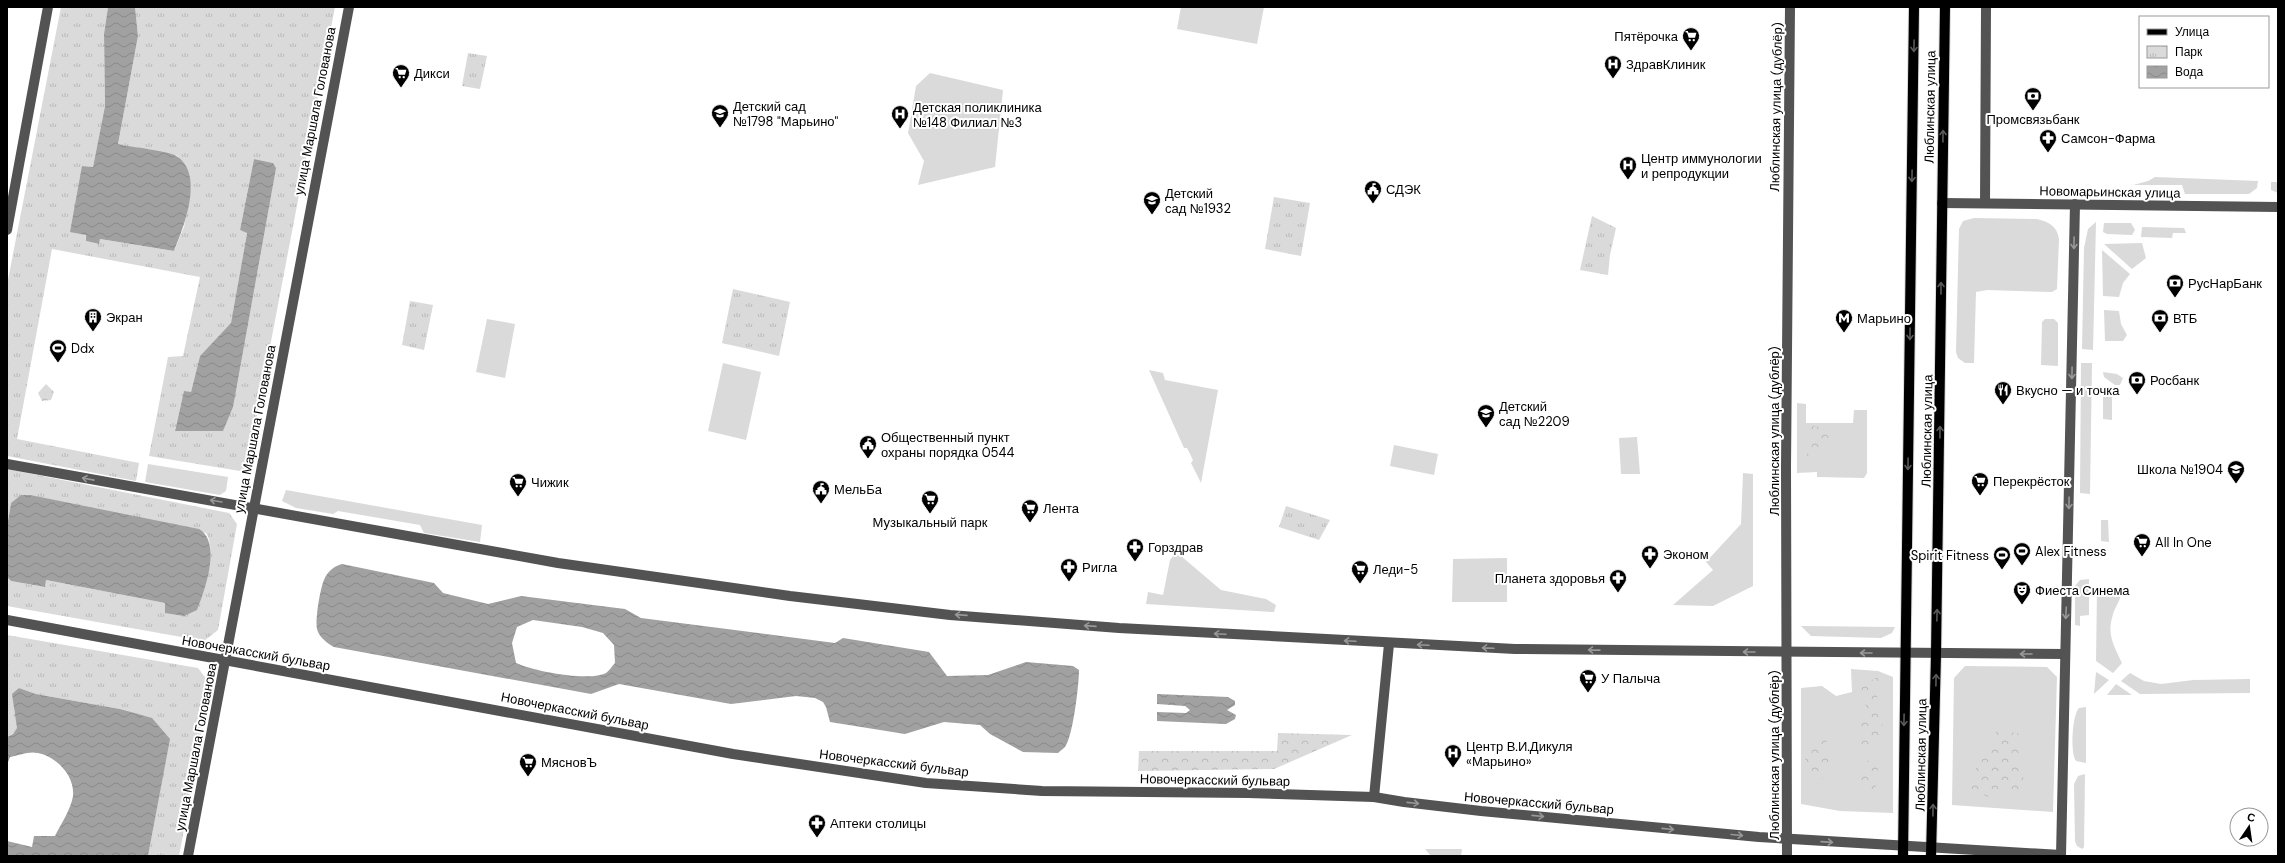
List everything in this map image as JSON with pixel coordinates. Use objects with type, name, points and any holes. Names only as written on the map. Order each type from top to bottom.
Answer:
[{"type":"main road","name":"Люблинская улица","points":[[1903,852],[1914,7]]},
{"type":"main road","name":"Люблинская улица","points":[[1931,852],[1936,654],[1945,7]]},
{"type":"street","points":[[7,230],[48,7]]},
{"type":"street","name":"улица Маршала Голованова","points":[[188,856],[349,7]]},
{"type":"street","name":"Люблинская улица (дублёр)","points":[[1787,856],[1788,652],[1786,450],[1790,7]]},
{"type":"street","points":[[1985,203],[1986,7]]},
{"type":"street","name":"Новомарьинская улица","points":[[1942,203],[2278,207]]},
{"type":"street","points":[[2061,856],[2075,204]]},
{"type":"street","points":[[7,464],[536,559],[850,603],[950,615],[1088,626],[1389,644],[1518,649],[2065,654]]},
{"type":"street","name":"Новочеркасский бульвар","points":[[7,620],[225,662],[517,713],[733,754],[926,783],[1061,792],[1248,793],[1374,797],[1481,811],[1788,839],[1903,852],[2061,856]]},
{"type":"street","points":[[1374,797],[1389,644]]},
{"type":"green space","points":[[61,7],[108,7],[104,34],[105,106],[93,167],[82,166],[86,241],[98,244],[100,239],[174,251],[184,227],[191,187],[178,156],[118,144],[138,36],[135,7],[335,7],[246,472],[149,456],[168,357],[183,356],[200,277],[52,249],[17,439],[139,463],[136,481],[7,456],[7,285]],"holes":[[[254,159],[273,163],[223,431],[175,430],[184,392],[191,392],[200,356],[231,324],[247,232],[240,230]]]},
{"type":"green space","points":[[1181,7],[1264,7],[1257,44],[1177,29]]},
{"type":"green space","points":[[468,53],[487,56],[480,89],[462,86]]},
{"type":"green space","points":[[930,73],[1003,90],[995,167],[918,185],[924,161],[908,133],[916,86]]},
{"type":"green space","points":[[2155,177],[2258,181],[2257,188],[2249,194],[2185,194],[2182,185],[2133,185],[2148,181]]},
{"type":"green space","points":[[2271,182],[2278,182],[2278,193],[2271,190]]},
{"type":"green space","points":[[1274,197],[1310,203],[1301,256],[1265,249]]},
{"type":"green space","points":[[1592,216],[1616,228],[1610,255],[1608,275],[1580,270]]},
{"type":"green space","points":[[1974,218],[2037,219],[2052,225],[2059,239],[2057,289],[2052,292],[1987,290],[1976,292],[1974,363],[1965,363],[1958,358],[1956,352],[1959,229],[1963,221]]},
{"type":"green space","points":[[2096,222],[2093,350],[2082,349],[2084,248],[2088,229]]},
{"type":"green space","points":[[2104,223],[2131,223],[2135,230],[2132,235],[2107,234],[2103,232]]},
{"type":"green space","points":[[2142,227],[2184,228],[2186,233],[2173,233],[2172,238],[2141,237]]},
{"type":"green space","points":[[2142,243],[2146,258],[2132,269],[2104,244]]},
{"type":"green space","points":[[2102,250],[2130,274],[2123,283],[2119,297],[2103,296]]},
{"type":"green space","points":[[733,289],[790,302],[779,356],[722,343]]},
{"type":"green space","points":[[410,301],[433,305],[424,350],[402,345]]},
{"type":"green space","points":[[2104,310],[2119,311],[2121,324],[2127,335],[2123,341],[2105,341]]},
{"type":"green space","points":[[487,319],[515,324],[505,378],[476,372]]},
{"type":"green space","points":[[2045,319],[2054,319],[2058,323],[2058,366],[2041,365],[2042,322]]},
{"type":"green space","points":[[723,363],[761,372],[746,440],[708,431]]},
{"type":"green space","points":[[2081,363],[2092,363],[2090,494],[2080,493]]},
{"type":"green space","points":[[1149,370],[1163,373],[1165,380],[1218,390],[1201,483],[1191,463],[1193,460],[1187,448],[1184,448]]},
{"type":"green space","points":[[2103,372],[2117,374],[2123,378],[2120,385],[2115,385],[2104,377]]},
{"type":"green space","points":[[46,384],[54,392],[51,400],[42,401],[38,393]]},
{"type":"green space","points":[[2103,395],[2112,395],[2112,420],[2103,419]]},
{"type":"green space","points":[[1797,403],[1806,404],[1806,423],[1853,423],[1854,410],[1867,410],[1867,473],[1864,478],[1817,477],[1817,472],[1797,473]]},
{"type":"green space","points":[[1810,426],[1828,428],[1830,442],[1806,466]]},
{"type":"green space","points":[[1637,437],[1640,474],[1621,474],[1619,438]]},
{"type":"green space","points":[[1394,445],[1438,454],[1434,475],[1390,466]]},
{"type":"green space","points":[[148,464],[228,477],[226,491],[220,495],[145,482]]},
{"type":"green space","points":[[7,469],[229,513],[237,524],[218,630],[204,641],[7,606],[7,577],[11,581],[44,587],[46,580],[165,603],[165,613],[207,576],[210,559],[210,543],[206,533],[11,503],[7,527]]},
{"type":"green space","points":[[1743,473],[1753,474],[1753,586],[1713,606],[1673,605],[1713,570],[1706,562],[1741,524]]},
{"type":"green space","points":[[286,490],[482,525],[480,542],[424,533],[420,525],[338,511],[333,514],[296,508],[282,501]]},
{"type":"green space","points":[[1286,506],[1330,520],[1319,540],[1279,527]]},
{"type":"green space","points":[[2101,520],[2108,520],[2109,542],[2101,541]]},
{"type":"green space","points":[[1174,555],[1181,556],[1221,590],[1266,599],[1276,605],[1274,612],[1146,604],[1148,592],[1163,595],[1170,560]]},
{"type":"green space","points":[[1507,558],[1507,602],[1452,602],[1453,559]]},
{"type":"green space","points":[[2089,579],[2089,615],[2080,616],[2080,626],[2075,625],[2075,586],[2080,580]]},
{"type":"green space","points":[[2122,588],[2121,596],[2113,614],[2110,630],[2112,641],[2122,663],[2113,673],[2096,661],[2097,591]]},
{"type":"green space","points":[[1801,626],[1895,627],[1892,633],[1881,638],[1811,636]]},
{"type":"green space","points":[[7,635],[198,668],[211,685],[179,856],[148,856],[169,739],[132,713],[120,709],[36,694],[19,688],[14,707],[17,727],[16,731],[7,737]]},
{"type":"green space","points":[[1965,666],[2047,667],[2057,677],[2053,812],[1952,805],[1954,678]]},
{"type":"green space","points":[[1851,669],[1878,671],[1893,677],[1893,813],[1840,811],[1801,804],[1801,688],[1822,686],[1836,696],[1852,692]]},
{"type":"green space","points":[[2096,672],[2109,680],[2094,694]]},
{"type":"green space","points":[[2130,673],[2144,681],[2161,684],[2193,680],[2250,679],[2250,693],[2140,694],[2121,681]]},
{"type":"green space","points":[[1879,676],[1876,711],[1883,715],[1881,746],[1874,744],[1868,750],[1859,751],[1860,719],[1866,706],[1860,687]]},
{"type":"green space","points":[[2116,684],[2132,695],[2107,695]]},
{"type":"green space","points":[[2086,707],[2086,763],[2076,761],[2072,743],[2073,726],[2077,712],[2079,708]]},
{"type":"green space","points":[[1997,730],[2021,734],[2022,776],[2032,788],[2000,795],[1996,800],[1971,790],[1976,768]]},
{"type":"green space","points":[[1278,733],[1352,735],[1274,769],[1138,771],[1139,751],[1277,751]]},
{"type":"green space","points":[[1824,734],[1829,750],[1832,754],[1820,784],[1806,768],[1805,754]]},
{"type":"green space","points":[[1877,752],[1878,771],[1874,803],[1859,782],[1859,769]]},
{"type":"green space","points":[[2085,774],[2084,847],[2082,849],[2077,846],[2075,841],[2074,784],[2078,776]]},
{"type":"green space","points":[[1425,849],[1462,849],[1461,856],[1431,856]]},
{"type":"water","points":[[108,7],[135,7],[138,36],[118,144],[174,155],[178,157],[186,166],[190,176],[190,202],[187,216],[174,251],[100,239],[99,244],[86,241],[86,235],[70,232],[82,166],[93,167],[105,106],[104,34]]},
{"type":"water","points":[[254,159],[273,163],[276,168],[233,407],[223,431],[175,431],[184,391],[191,392],[200,356],[231,323],[247,233],[240,230]]},
{"type":"water","points":[[21,495],[30,495],[199,529],[206,535],[210,544],[211,555],[210,567],[204,591],[197,610],[184,616],[165,613],[165,603],[46,580],[45,587],[11,581],[7,577],[7,527],[11,503]]},
{"type":"water","points":[[342,564],[434,583],[443,593],[488,604],[521,596],[625,609],[641,618],[835,643],[843,638],[929,652],[947,676],[988,675],[1026,662],[1073,666],[1079,670],[1077,698],[1071,732],[1065,747],[1058,753],[1023,752],[990,734],[980,725],[944,722],[905,734],[830,722],[823,702],[815,698],[796,696],[731,704],[619,684],[591,694],[334,647],[321,637],[317,629],[317,619],[322,584],[329,572]],"holes":[[[533,620],[582,627],[603,633],[614,645],[615,663],[606,673],[598,675],[575,676],[547,672],[516,663],[512,643],[517,627]]]},
{"type":"water","points":[[19,688],[36,694],[120,709],[152,718],[170,739],[148,856],[7,856],[7,841],[32,847],[34,836],[55,836],[68,811],[73,796],[73,789],[68,775],[58,763],[45,755],[31,752],[10,757],[7,765],[7,737],[13,734],[17,728],[12,694]]},
{"type":"water","points":[[1157,694],[1228,697],[1235,701],[1235,705],[1227,710],[1236,715],[1235,719],[1226,724],[1157,721],[1157,712],[1186,713],[1190,710],[1185,706],[1157,704]]},
{"type":"place","name":"Пятёрочка","points":[[1691,51]]},
{"type":"place","name":"ЗдравКлиник","points":[[1613,79]]},
{"type":"place","name":"Дикси","points":[[401,88]]},
{"type":"place","name":"Промсвязьбанк","points":[[2033,111]]},
{"type":"place","name":"Детский сад №1798 \"Марьино\"","points":[[720,128]]},
{"type":"place","name":"Детская поликлиника №148 Филиал №3","points":[[900,129]]},
{"type":"place","name":"Самсон-Фарма","points":[[2048,153]]},
{"type":"place","name":"Центр иммунологии и репродукции","points":[[1628,180]]},
{"type":"place","name":"СДЭК","points":[[1373,204]]},
{"type":"place","name":"Детский сад №1932","points":[[1152,215]]},
{"type":"place","name":"РусНарБанк","points":[[2175,298]]},
{"type":"place","name":"Экран","points":[[93,332]]},
{"type":"place","name":"Марьино","points":[[1844,333]]},
{"type":"place","name":"ВТБ","points":[[2160,333]]},
{"type":"place","name":"Ddx","points":[[58,363]]},
{"type":"place","name":"Росбанк","points":[[2137,395]]},
{"type":"place","name":"Вкусно — и точка","points":[[2003,405]]},
{"type":"place","name":"Детский сад №2209","points":[[1486,428]]},
{"type":"place","name":"Общественный пункт охраны порядка 0544","points":[[868,459]]},
{"type":"place","name":"Школа №1904","points":[[2236,484]]},
{"type":"place","name":"Перекрёсток","points":[[1980,496]]},
{"type":"place","name":"Чижик","points":[[518,497]]},
{"type":"place","name":"МельБа","points":[[821,504]]},
{"type":"place","name":"Музыкальный парк","points":[[930,514]]},
{"type":"place","name":"Лента","points":[[1030,523]]},
{"type":"place","name":"All In One","points":[[2142,557]]},
{"type":"place","name":"Горздрав","points":[[1135,562]]},
{"type":"place","name":"Alex Fitness","points":[[2022,566]]},
{"type":"place","name":"Эконом","points":[[1650,569]]},
{"type":"place","name":"Spirit Fitness","points":[[2002,570]]},
{"type":"place","name":"Ригла","points":[[1069,582]]},
{"type":"place","name":"Леди-5","points":[[1360,584]]},
{"type":"place","name":"Планета здоровья","points":[[1618,593]]},
{"type":"place","name":"Фиеста Синема","points":[[2022,605]]},
{"type":"place","name":"У Палыча","points":[[1588,693]]},
{"type":"place","name":"Центр В.И.Дикуля «Марьино»","points":[[1453,768]]},
{"type":"place","name":"МясновЪ","points":[[528,777]]},
{"type":"place","name":"Аптеки столицы","points":[[817,838]]}]
